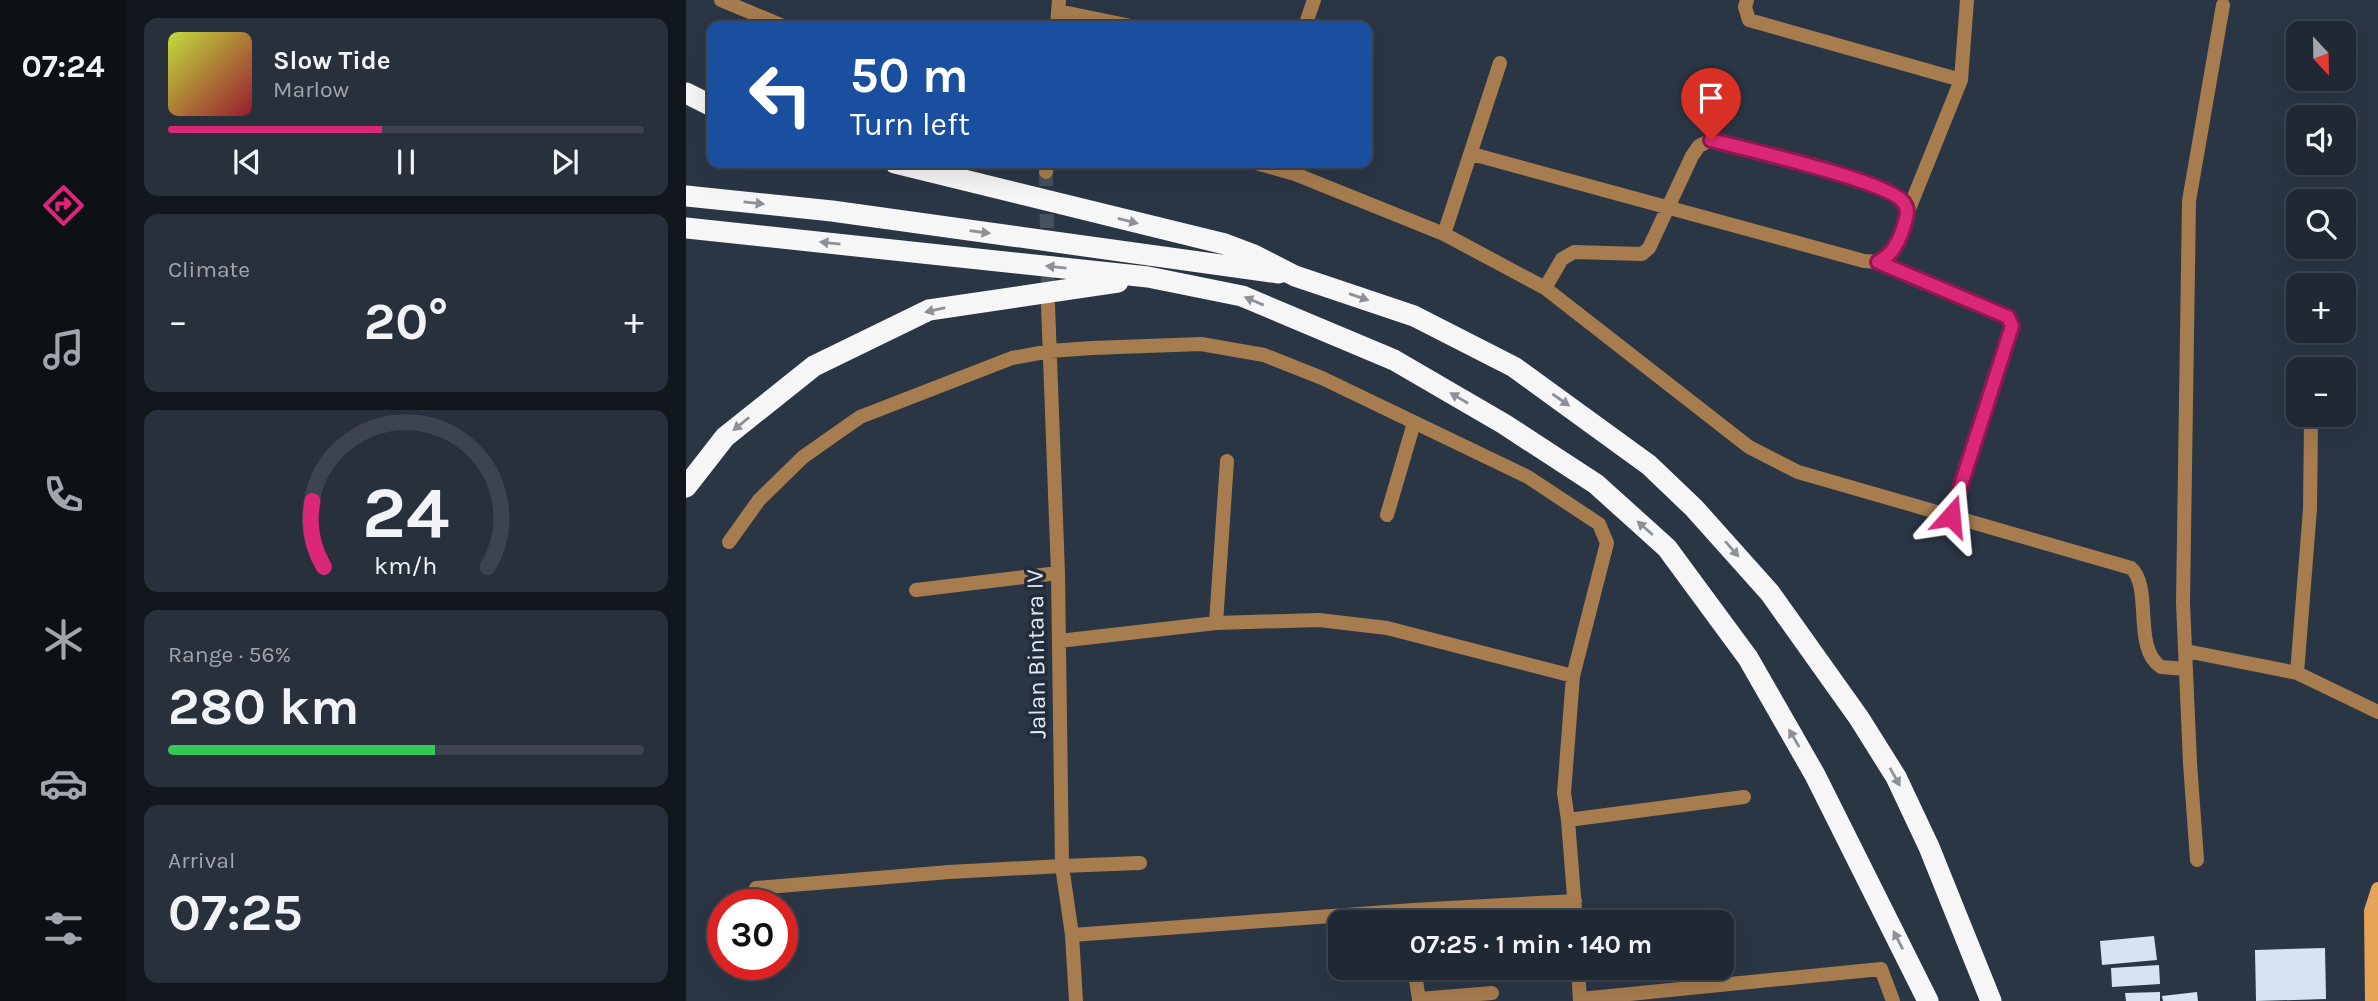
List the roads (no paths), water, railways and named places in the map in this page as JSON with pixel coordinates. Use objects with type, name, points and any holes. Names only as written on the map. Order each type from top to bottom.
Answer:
[{"type":"highway","points":[[686,93],[707,104]]},
{"type":"highway","points":[[915,168],[1225,244],[1295,275],[1414,316],[1514,368],[1648,465],[1694,508],[1770,593],[1860,718],[1896,778],[1929,847],[1991,1001]]},
{"type":"highway","points":[[686,196],[832,211],[1295,275]]},
{"type":"highway","points":[[686,228],[1148,277],[1242,296],[1394,360],[1504,424],[1596,484],[1667,548],[1748,658],[1815,775],[1928,1001]]},
{"type":"highway","points":[[686,487],[725,437],[814,366],[929,310],[1148,277]]},
{"type":"street","points":[[721,0],[771,21]]},
{"type":"street","points":[[1307,21],[1314,0]]},
{"type":"street","points":[[1747,0],[1745,7],[1749,20],[1961,80]]},
{"type":"street","points":[[1878,262],[1886,258],[1898,244],[1961,80],[1967,0]]},
{"type":"street","points":[[2197,860],[2183,603],[2189,201],[2223,5]]},
{"type":"street","points":[[1058,6],[1113,21]]},
{"type":"street","points":[[1444,234],[1500,63]]},
{"type":"street","points":[[1545,288],[1562,259],[1574,252],[1642,254],[1649,248],[1692,156],[1699,146],[1711,140],[1820,168],[1894,193],[1904,203],[1908,214]]},
{"type":"street","points":[[1472,154],[1864,261],[1878,262],[2008,317],[2012,322],[1951,516]]},
{"type":"street","points":[[1274,168],[1444,234],[1545,288],[1749,447],[1798,472],[2131,568],[2139,578],[2144,623],[2152,657],[2161,667],[2186,670]]},
{"type":"street","name":"Jalan Bintara IV","points":[[1048,305],[1058,573],[1062,866],[1072,935],[1076,1001]]},
{"type":"street","points":[[729,542],[759,499],[803,457],[860,417],[1012,358],[1050,351],[1200,344],[1264,355],[1322,378],[1528,477],[1599,524],[1607,543],[1573,676],[1564,793],[1576,910]]},
{"type":"street","points":[[1387,515],[1414,423]]},
{"type":"street","points":[[2297,673],[2310,509],[2311,427]]},
{"type":"street","points":[[1216,623],[1227,461]]},
{"type":"street","points":[[916,590],[1058,573]]},
{"type":"street","points":[[1059,641],[1216,623],[1319,620],[1387,628],[1573,676]]},
{"type":"street","points":[[2186,651],[2297,673],[2378,712]]},
{"type":"street","points":[[1568,820],[1744,797]]},
{"type":"street","points":[[756,888],[949,872],[1140,863]]},
{"type":"street","points":[[2372,1001],[2374,912],[2378,889]]},
{"type":"street","points":[[1072,935],[1576,901]]},
{"type":"street","points":[[1579,980],[1580,1000],[1881,969],[1893,1001]]},
{"type":"street","points":[[1416,980],[1419,1000],[1492,993]]},
{"type":"tunnel","points":[[1046,172],[1048,300]]}]
